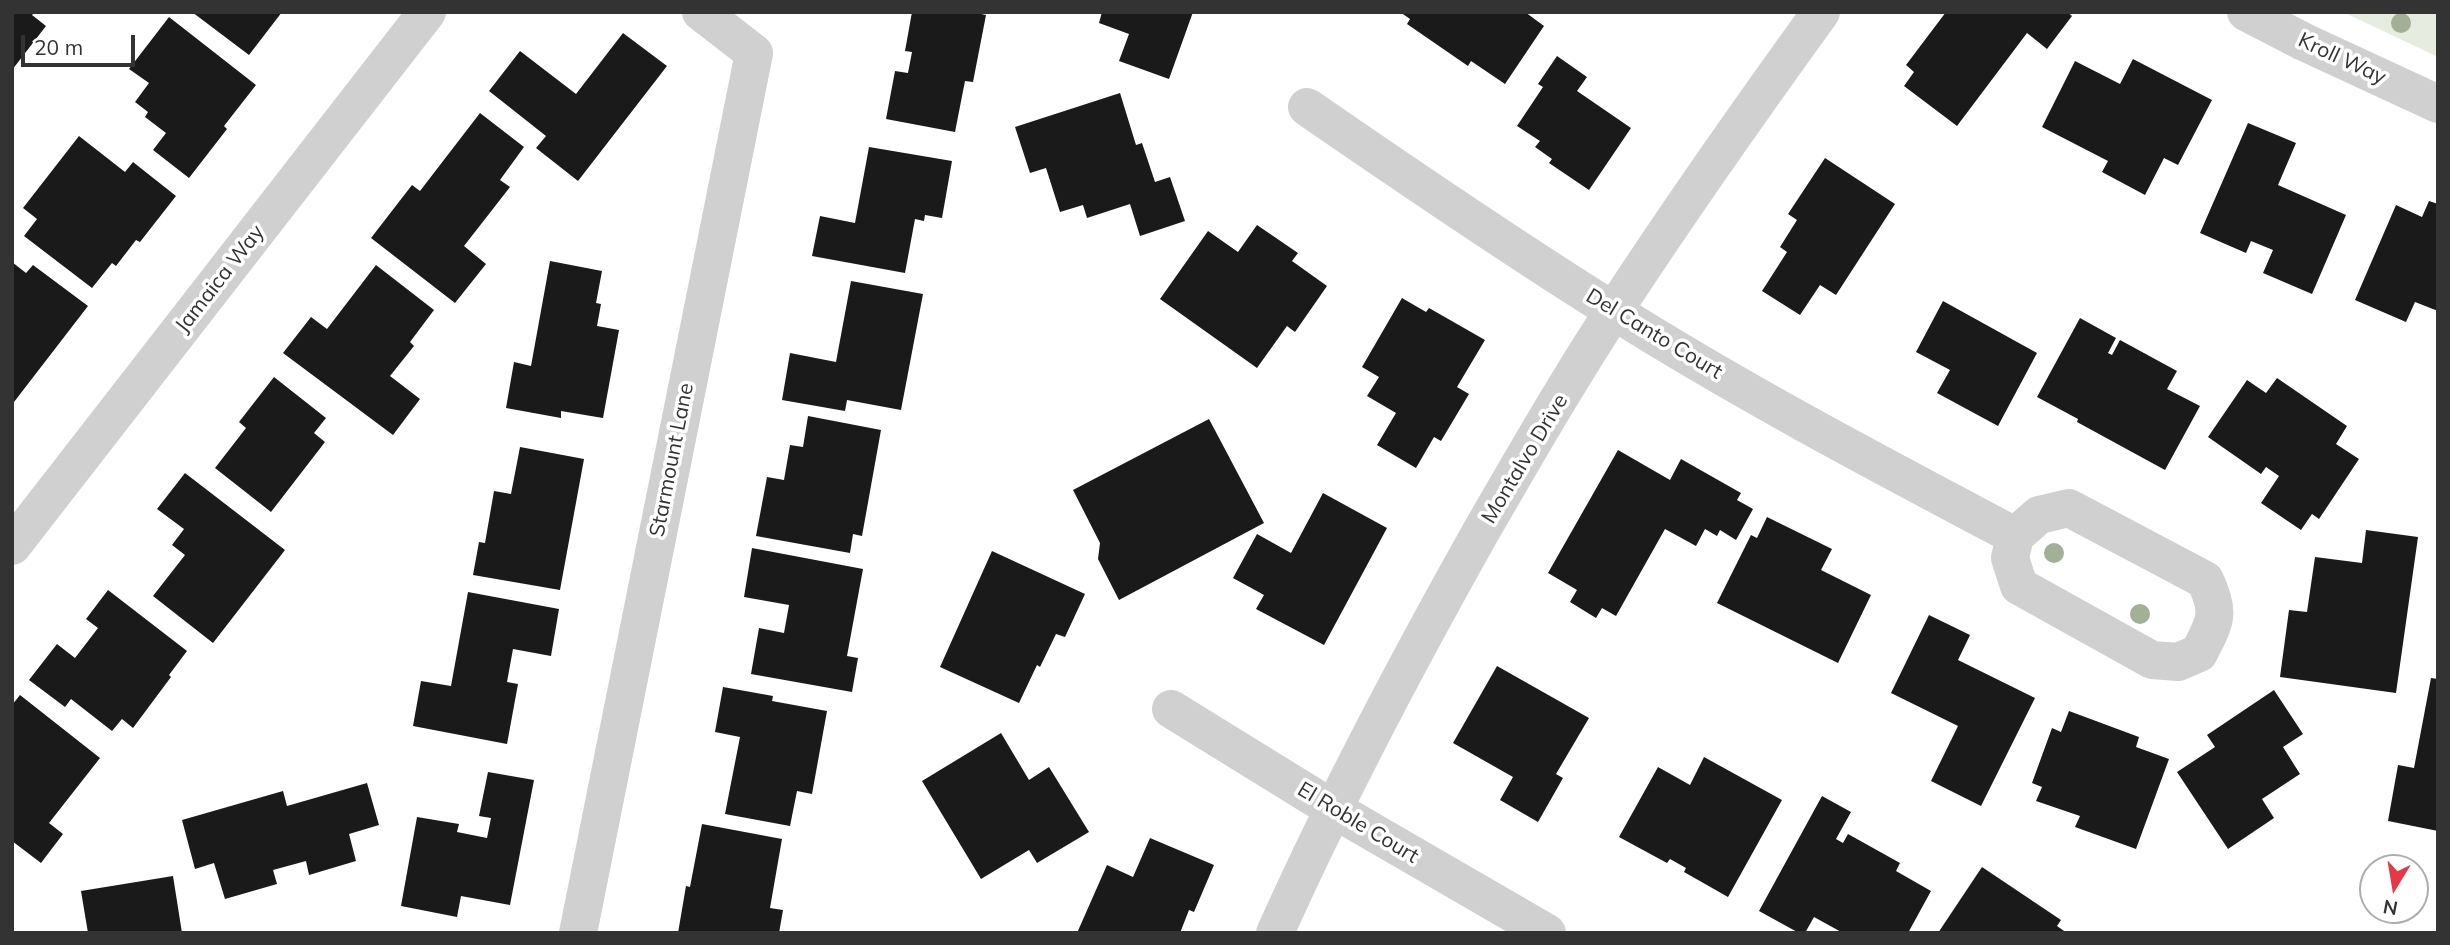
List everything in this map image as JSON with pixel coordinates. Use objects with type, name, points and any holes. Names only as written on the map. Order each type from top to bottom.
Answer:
[{"type":"street","name":"Jamaica Way","points":[[12,546],[427,12]]},
{"type":"street","name":"Starmount Lane","points":[[578,933],[754,53],[701,12]]},
{"type":"street","name":"Montalvo Drive","points":[[1275,933],[1334,809],[1432,619],[1520,464],[1614,311],[1726,143],[1821,12]]},
{"type":"street","name":"Kroll Way","points":[[2246,12],[2438,104]]},
{"type":"street","name":"Del Canto Court","points":[[1307,107],[1459,212],[1614,311],[1809,426],[2015,536]]},
{"type":"street","points":[[2069,508],[2205,580],[2216,603],[2212,627],[2199,653],[2178,662],[2152,660],[2019,586],[2010,558],[2015,536],[2039,515],[2069,508]]},
{"type":"street","name":"El Roble Court","points":[[1171,709],[1334,809],[1547,933]]},
{"type":"shaded area","points":[[2343,12],[2438,12],[2438,57]]},
{"type":"building","points":[[12,12],[35,12],[32,15],[46,26],[12,70]]},
{"type":"building","points":[[192,12],[282,12],[249,55]]},
{"type":"building","points":[[912,12],[972,12],[986,15],[973,82],[965,81],[955,132],[886,119],[895,71],[908,73],[912,52],[905,51]]},
{"type":"building","points":[[1102,12],[1193,12],[1169,79],[1119,61],[1129,34],[1099,23]]},
{"type":"building","points":[[1400,12],[1525,12],[1544,26],[1505,84],[1471,61],[1468,66],[1407,24],[1410,19]]},
{"type":"building","points":[[1946,12],[2067,12],[2072,16],[2047,49],[2027,33],[1957,126],[1904,86],[1914,72],[1906,65]]},
{"type":"building","points":[[169,17],[256,85],[224,126],[227,129],[189,178],[153,150],[166,133],[145,117],[148,112],[135,102],[149,83],[129,69]]},
{"type":"building","points":[[623,33],[667,66],[578,181],[536,148],[546,136],[489,91],[520,51],[576,94]]},
{"type":"building","points":[[1557,56],[1587,77],[1577,91],[1631,128],[1589,190],[1549,163],[1552,159],[1535,147],[1540,141],[1517,126],[1543,87],[1538,84]]},
{"type":"building","points":[[2133,59],[2212,100],[2178,165],[2164,158],[2145,195],[2102,172],[2108,161],[2042,127],[2075,61],[2120,84]]},
{"type":"building","points":[[1120,93],[1136,145],[1142,143],[1155,182],[1170,177],[1185,221],[1140,236],[1130,204],[1087,218],[1083,205],[1060,212],[1046,168],[1030,173],[1015,127]]},
{"type":"building","points":[[480,113],[524,147],[500,180],[510,187],[464,246],[486,264],[455,303],[371,238],[412,185],[420,191]]},
{"type":"building","points":[[2248,123],[2296,143],[2278,185],[2346,215],[2312,294],[2263,273],[2273,250],[2251,241],[2246,253],[2200,233]]},
{"type":"building","points":[[79,136],[125,172],[133,162],[176,196],[140,242],[136,240],[116,266],[112,263],[92,288],[24,236],[37,219],[23,208]]},
{"type":"building","points":[[869,147],[952,161],[942,218],[925,215],[924,221],[915,219],[905,273],[812,256],[820,216],[855,223]]},
{"type":"building","points":[[1825,158],[1895,204],[1836,295],[1820,285],[1800,315],[1762,291],[1787,252],[1780,247],[1797,220],[1788,214]]},
{"type":"building","points":[[2429,201],[2438,204],[2438,311],[2415,302],[2406,322],[2355,300],[2396,205],[2422,217]]},
{"type":"building","points":[[1257,225],[1298,253],[1292,261],[1327,286],[1295,332],[1287,326],[1257,368],[1160,299],[1208,231],[1238,252]]},
{"type":"building","points":[[550,261],[602,271],[596,303],[601,304],[597,326],[619,330],[603,418],[561,411],[561,418],[506,408],[514,362],[531,366]]},
{"type":"building","points":[[12,262],[26,273],[33,265],[88,306],[14,402],[12,400]]},
{"type":"building","points":[[376,265],[434,310],[410,342],[414,346],[390,376],[420,399],[393,435],[283,353],[311,317],[327,329]]},
{"type":"building","points":[[851,281],[923,294],[901,410],[847,400],[845,411],[782,400],[790,353],[836,362]]},
{"type":"building","points":[[1402,298],[1426,312],[1429,308],[1485,340],[1457,387],[1469,394],[1441,441],[1434,437],[1416,468],[1377,445],[1396,413],[1367,396],[1379,377],[1362,367]]},
{"type":"building","points":[[1943,301],[2037,353],[1998,426],[1937,393],[1950,370],[1916,352]]},
{"type":"building","points":[[2080,318],[2116,338],[2108,353],[2112,355],[2120,340],[2177,371],[2167,389],[2200,406],[2165,470],[2037,397]]},
{"type":"building","points":[[274,377],[326,418],[314,433],[325,442],[271,512],[215,468],[246,428],[239,422]]},
{"type":"building","points":[[2277,378],[2347,426],[2336,444],[2359,459],[2319,519],[2312,514],[2301,530],[2261,503],[2279,476],[2266,467],[2261,474],[2208,437],[2247,380],[2266,393]]},
{"type":"building","points":[[808,416],[881,430],[862,536],[853,534],[850,553],[756,536],[767,477],[784,480],[790,445],[803,447]]},
{"type":"building","points":[[1209,419],[1264,523],[1119,600],[1098,559],[1100,543],[1073,490]]},
{"type":"building","points":[[520,447],[584,459],[560,590],[473,575],[479,542],[485,543],[494,491],[511,494]]},
{"type":"building","points":[[1618,450],[1670,480],[1681,459],[1741,493],[1737,500],[1753,509],[1736,540],[1720,530],[1717,536],[1705,529],[1696,546],[1665,529],[1616,616],[1602,608],[1596,618],[1570,602],[1577,590],[1548,573]]},
{"type":"building","points":[[185,473],[285,550],[213,643],[153,596],[185,555],[172,545],[184,529],[157,509]]},
{"type":"building","points":[[1323,493],[1387,528],[1324,645],[1256,609],[1264,595],[1233,578],[1257,534],[1291,553]]},
{"type":"building","points":[[1767,517],[1832,549],[1821,570],[1871,595],[1838,663],[1717,603],[1751,535],[1757,538]]},
{"type":"building","points":[[2366,530],[2418,537],[2396,693],[2280,677],[2289,610],[2307,612],[2315,557],[2362,563]]},
{"type":"building","points":[[752,548],[863,569],[847,656],[858,658],[852,692],[751,674],[759,628],[784,633],[789,605],[744,597]]},
{"type":"building","points":[[992,551],[1085,594],[1065,637],[1056,634],[1019,703],[940,667]]},
{"type":"building","points":[[108,590],[187,651],[133,728],[122,719],[112,731],[71,699],[65,707],[29,680],[57,644],[75,658],[98,628],[86,619]]},
{"type":"building","points":[[468,592],[559,609],[551,656],[513,649],[507,682],[518,684],[507,744],[413,726],[421,681],[451,686]]},
{"type":"building","points":[[1929,615],[1970,635],[1958,660],[2035,698],[1981,806],[1931,781],[1958,726],[1891,693]]},
{"type":"building","points":[[1497,666],[1589,718],[1556,774],[1563,778],[1538,822],[1500,800],[1513,777],[1453,743]]},
{"type":"building","points":[[2431,678],[2438,679],[2438,831],[2388,821],[2398,765],[2414,768]]},
{"type":"building","points":[[723,687],[773,696],[772,701],[827,711],[812,794],[797,791],[790,826],[725,814],[740,737],[715,732]]},
{"type":"building","points":[[2274,690],[2303,734],[2283,747],[2300,774],[2262,799],[2274,818],[2228,849],[2177,772],[2215,747],[2207,735]]},
{"type":"building","points":[[20,695],[100,758],[49,823],[63,834],[41,863],[12,841],[12,705]]},
{"type":"building","points":[[2069,711],[2139,737],[2136,747],[2169,759],[2136,849],[2075,827],[2080,816],[2036,801],[2042,787],[2032,783],[2052,728],[2061,732]]},
{"type":"building","points":[[1001,733],[1029,780],[1049,767],[1089,832],[1037,863],[1029,850],[981,879],[922,781]]},
{"type":"building","points":[[1704,757],[1782,800],[1728,897],[1684,872],[1686,868],[1670,859],[1667,863],[1619,837],[1658,767],[1690,785]]},
{"type":"building","points":[[488,772],[534,780],[510,905],[461,896],[457,917],[401,906],[417,817],[459,824],[457,832],[487,838],[491,818],[479,816]]},
{"type":"building","points":[[367,783],[379,825],[349,834],[356,861],[309,875],[306,861],[273,870],[277,884],[225,899],[214,863],[195,869],[182,820],[283,791],[287,806]]},
{"type":"building","points":[[1822,796],[1851,812],[1836,839],[1843,843],[1848,834],[1900,863],[1896,871],[1931,891],[1908,933],[1843,933],[1814,917],[1805,933],[1799,933],[1759,911]]},
{"type":"building","points":[[702,824],[782,839],[770,908],[783,910],[779,933],[678,933],[686,886],[690,887]]},
{"type":"building","points":[[1150,838],[1214,865],[1194,912],[1189,910],[1180,933],[1077,933],[1107,865],[1133,877]]},
{"type":"building","points":[[1982,867],[2061,920],[2057,926],[2067,933],[1938,933]]},
{"type":"building","points":[[173,876],[182,933],[88,933],[81,891]]}]
